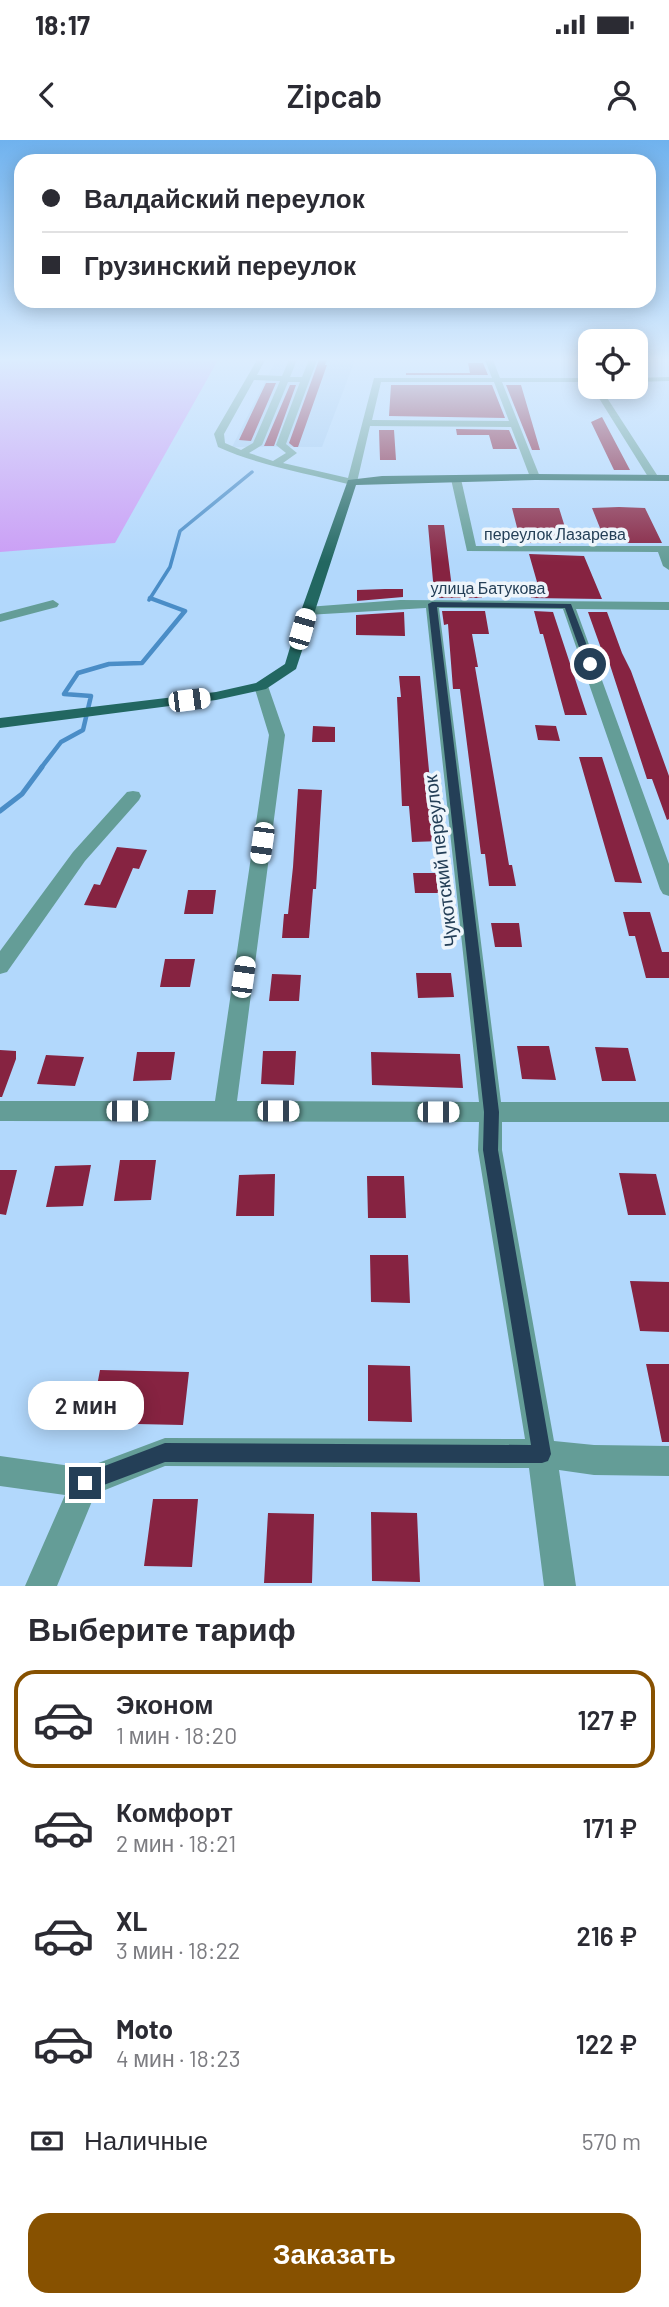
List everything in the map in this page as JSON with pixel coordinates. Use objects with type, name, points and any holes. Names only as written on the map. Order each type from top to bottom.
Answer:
[{"type":"main road","points":[[0,723],[216,696],[261,686],[291,666],[307,611],[352,482],[382,479],[535,477],[669,478]]},
{"type":"street","points":[[223,427],[219,434],[221,446],[240,455],[352,482],[365,427]]},
{"type":"street","points":[[240,455],[257,444],[264,427]]},
{"type":"street","points":[[274,465],[292,453],[281,445],[287,427]]},
{"type":"street","points":[[515,427],[535,477]]},
{"type":"street","points":[[622,427],[654,478]]},
{"type":"street","name":"переулок Лазарева","points":[[456,479],[471,549],[666,549]]},
{"type":"street","points":[[666,549],[669,566]]},
{"type":"street","points":[[0,618],[53,604]]},
{"type":"street","name":"улица Батукова","points":[[307,611],[432,604],[669,606]]},
{"type":"street","name":"Чукотский переулок","points":[[432,604],[491,1112],[491,1150],[542,1454],[560,1586]]},
{"type":"street","points":[[568,605],[669,889]]},
{"type":"street","points":[[225,1111],[277,736],[261,686]]},
{"type":"street","points":[[0,966],[58,882],[106,822],[133,796]]},
{"type":"street","points":[[0,1111],[669,1112]]},
{"type":"street","points":[[0,1472],[85,1483],[165,1452],[542,1454],[594,1460],[669,1461]]},
{"type":"street","points":[[41,1586],[85,1483]]},
{"type":"shaded area","points":[[0,427],[180,427],[115,543],[0,552]]},
{"type":"shaded area","points":[[242,427],[329,427],[322,447],[232,447]]},
{"type":"building","points":[[245,427],[257,427],[251,441],[239,440]]},
{"type":"building","points":[[272,427],[281,427],[274,446],[264,446]]},
{"type":"building","points":[[295,427],[305,427],[298,447],[289,443]]},
{"type":"building","points":[[523,427],[533,427],[540,450],[532,450]]},
{"type":"building","points":[[594,427],[608,427],[630,470],[614,470]]},
{"type":"building","points":[[456,429],[509,430],[517,449],[493,449],[489,435],[457,435]]},
{"type":"building","points":[[379,430],[394,430],[396,460],[380,460]]},
{"type":"building","points":[[512,508],[559,508],[568,537],[573,537],[575,543],[521,543]]},
{"type":"building","points":[[592,508],[645,508],[662,543],[606,543]]},
{"type":"building","points":[[428,525],[444,525],[452,588],[481,588],[482,598],[439,598],[438,592],[434,592]]},
{"type":"building","points":[[529,554],[584,556],[602,599],[531,598],[529,589],[539,589]]},
{"type":"building","points":[[403,589],[403,597],[357,601],[357,590]]},
{"type":"building","points":[[442,611],[485,611],[489,634],[472,634],[478,667],[475,667],[509,865],[512,865],[516,886],[489,886],[485,854],[481,854],[460,689],[453,689],[448,624],[444,625]]},
{"type":"building","points":[[534,611],[553,612],[587,715],[565,715]]},
{"type":"building","points":[[404,612],[405,636],[356,635],[356,615]]},
{"type":"building","points":[[588,612],[607,612],[631,671],[669,776],[667,820],[652,779],[647,779],[610,665],[607,665]]},
{"type":"building","points":[[399,676],[420,676],[434,823],[440,823],[442,841],[412,842],[409,806],[402,806],[397,697],[401,697]]},
{"type":"building","points":[[535,725],[556,726],[560,741],[538,740]]},
{"type":"building","points":[[313,726],[335,727],[335,742],[312,742]]},
{"type":"building","points":[[579,757],[602,757],[642,883],[615,882]]},
{"type":"building","points":[[298,789],[322,790],[316,889],[313,889],[309,938],[282,938],[284,914],[288,914]]},
{"type":"building","points":[[117,847],[147,850],[139,869],[133,868],[116,908],[84,905],[94,884],[100,885]]},
{"type":"building","points":[[413,873],[445,873],[447,893],[415,893]]},
{"type":"building","points":[[188,890],[216,890],[213,914],[184,914]]},
{"type":"building","points":[[623,912],[650,912],[662,952],[669,952],[669,978],[646,978],[635,936],[629,936]]},
{"type":"building","points":[[491,923],[519,923],[522,947],[495,947]]},
{"type":"building","points":[[165,959],[195,959],[190,987],[160,987]]},
{"type":"building","points":[[416,973],[451,973],[454,997],[418,998]]},
{"type":"building","points":[[272,974],[301,975],[299,1001],[269,1001]]},
{"type":"building","points":[[517,1046],[549,1046],[556,1080],[522,1079]]},
{"type":"building","points":[[595,1047],[628,1048],[636,1081],[602,1081]]},
{"type":"building","points":[[0,1050],[16,1051],[16,1059],[2,1097],[0,1097]]},
{"type":"building","points":[[263,1051],[296,1051],[294,1085],[261,1084]]},
{"type":"building","points":[[137,1052],[175,1052],[171,1080],[133,1081]]},
{"type":"building","points":[[371,1052],[460,1054],[463,1088],[372,1085]]},
{"type":"building","points":[[46,1055],[84,1057],[75,1086],[37,1084]]},
{"type":"building","points":[[120,1160],[156,1160],[151,1200],[114,1201]]},
{"type":"building","points":[[91,1165],[83,1206],[46,1207],[55,1166]]},
{"type":"building","points":[[0,1170],[17,1170],[6,1215],[0,1214]]},
{"type":"building","points":[[619,1173],[656,1174],[666,1215],[628,1215]]},
{"type":"building","points":[[275,1174],[274,1216],[236,1216],[239,1175]]},
{"type":"building","points":[[367,1176],[404,1176],[406,1218],[368,1218]]},
{"type":"building","points":[[370,1255],[408,1255],[410,1303],[371,1302]]},
{"type":"building","points":[[630,1281],[669,1282],[669,1332],[640,1331]]},
{"type":"building","points":[[646,1364],[669,1364],[669,1442],[662,1442]]},
{"type":"building","points":[[368,1365],[410,1366],[412,1422],[368,1421]]},
{"type":"building","points":[[100,1370],[189,1372],[183,1425],[90,1423]]},
{"type":"building","points":[[153,1499],[198,1499],[192,1567],[144,1566]]},
{"type":"building","points":[[371,1512],[417,1513],[420,1582],[372,1581]]},
{"type":"building","points":[[268,1513],[314,1514],[312,1583],[264,1583]]},
{"type":"waterway","points":[[150,598],[170,567],[180,531],[252,472]]},
{"type":"waterway","points":[[41,768],[61,742],[83,730],[91,696],[64,694],[78,673],[109,664],[142,663],[185,611],[150,598]]},
{"type":"waterway","points":[[0,811],[22,794],[42,767]]},
{"type":"route","points":[[85,1483],[165,1452],[542,1454],[491,1150],[491,1112],[432,604],[568,605],[590,664]]}]
